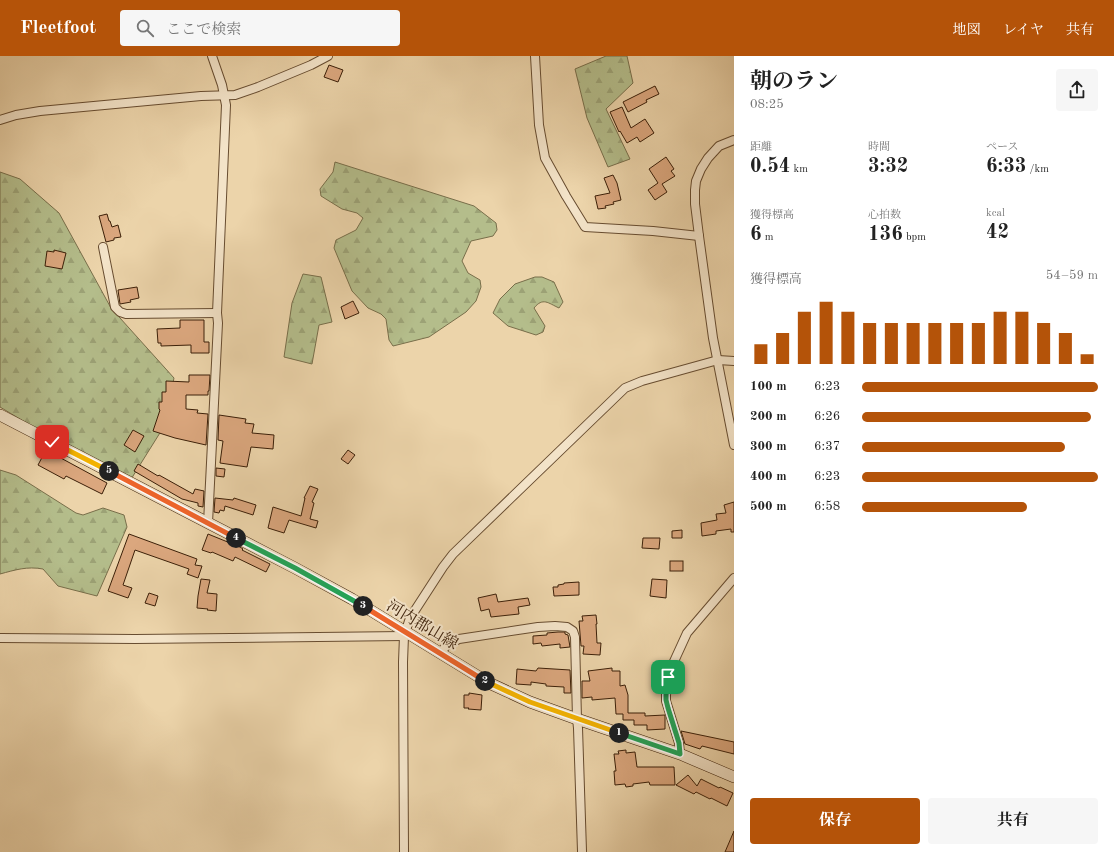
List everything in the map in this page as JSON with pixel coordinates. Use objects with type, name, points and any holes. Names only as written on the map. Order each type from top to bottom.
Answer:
[{"type":"main road","name":"河内郡山線","points":[[0,415],[288,564],[352,599],[404,634],[440,653],[489,683],[530,702],[680,754],[734,777]]},
{"type":"street","points":[[208,523],[218,323],[217,313],[226,105],[225,95],[212,56]]},
{"type":"street","points":[[0,120],[16,115],[40,111],[149,100],[235,94],[248,91],[328,56]]},
{"type":"street","points":[[535,56],[539,125],[545,158],[585,227],[699,236]]},
{"type":"street","points":[[734,140],[719,146],[708,158],[696,181],[695,190],[695,204],[713,338],[734,445]]},
{"type":"street","points":[[103,247],[116,307],[120,312],[126,314],[217,313]]},
{"type":"street","points":[[404,852],[404,634],[410,618],[443,567],[453,554],[625,388],[718,360],[734,361]]},
{"type":"street","points":[[680,754],[679,743],[666,700],[669,673],[687,633],[734,578]]},
{"type":"street","points":[[440,653],[447,645],[459,639],[538,626],[567,627],[573,631],[575,637],[582,851]]},
{"type":"street","points":[[0,638],[135,639],[404,634]]},
{"type":"green space","points":[[606,56],[627,56],[633,83],[606,109],[630,159],[608,167],[587,118],[575,69]]},
{"type":"green space","points":[[335,162],[474,206],[496,223],[497,230],[493,236],[471,241],[462,261],[468,273],[480,280],[481,287],[476,301],[466,312],[429,337],[393,346],[389,340],[386,319],[381,314],[368,308],[352,291],[334,248],[336,240],[356,230],[363,218],[357,213],[342,209],[321,196],[320,189],[333,172]]},
{"type":"green space","points":[[0,172],[20,179],[59,213],[111,308],[174,378],[163,428],[128,484],[0,407]]},
{"type":"green space","points":[[303,274],[321,277],[332,322],[319,325],[312,364],[284,357],[292,303]]},
{"type":"green space","points":[[535,277],[542,277],[554,282],[563,302],[559,308],[543,302],[534,308],[545,326],[543,332],[536,335],[508,326],[493,313],[500,299],[515,284]]},
{"type":"green space","points":[[0,470],[16,475],[76,513],[83,515],[103,508],[124,515],[127,527],[97,596],[58,586],[43,569],[26,568],[0,574]]},
{"type":"building","points":[[329,65],[343,70],[338,82],[324,77]]},
{"type":"building","points":[[655,86],[659,94],[646,100],[647,102],[628,112],[623,102]]},
{"type":"building","points":[[622,107],[631,128],[645,119],[654,133],[640,142],[637,137],[627,143],[620,131],[619,132],[610,112]]},
{"type":"building","points":[[666,157],[674,169],[671,171],[675,176],[662,184],[667,192],[655,200],[648,190],[658,183],[649,169]]},
{"type":"building","points":[[613,175],[617,183],[621,200],[613,202],[614,204],[605,206],[606,208],[598,209],[595,196],[610,193],[604,178]]},
{"type":"building","points":[[107,214],[112,227],[118,225],[121,237],[114,238],[114,240],[106,242],[99,216]]},
{"type":"building","points":[[54,250],[66,253],[62,269],[45,266],[47,251],[54,252]]},
{"type":"building","points":[[137,287],[139,298],[130,300],[131,302],[120,304],[118,290]]},
{"type":"building","points":[[353,301],[359,313],[345,319],[341,307]]},
{"type":"building","points":[[180,320],[204,320],[204,342],[209,342],[209,353],[191,353],[191,345],[161,346],[161,343],[158,343],[157,329],[180,328]]},
{"type":"building","points":[[189,375],[210,375],[208,395],[186,395],[186,409],[198,410],[197,413],[208,414],[206,445],[153,431],[160,410],[159,402],[162,402],[162,392],[166,392],[166,381],[189,382]]},
{"type":"building","points":[[219,415],[246,419],[245,423],[254,424],[252,433],[274,435],[273,449],[251,447],[247,467],[220,463],[223,441],[218,440]]},
{"type":"building","points":[[133,430],[144,436],[135,452],[124,445]]},
{"type":"building","points":[[46,450],[107,483],[102,494],[66,476],[64,479],[38,465]]},
{"type":"building","points":[[348,450],[355,455],[348,464],[341,459]]},
{"type":"building","points":[[138,464],[193,494],[195,489],[204,491],[203,507],[198,506],[198,503],[182,499],[134,471]]},
{"type":"building","points":[[216,468],[225,469],[224,477],[216,476]]},
{"type":"building","points":[[310,486],[318,489],[312,502],[314,503],[310,519],[318,521],[316,528],[289,520],[284,533],[268,528],[273,507],[301,516],[304,498]]},
{"type":"building","points":[[215,498],[233,500],[234,498],[256,505],[253,515],[225,506],[224,511],[220,510],[219,513],[214,512]]},
{"type":"building","points":[[734,502],[734,532],[731,532],[731,529],[716,531],[716,534],[702,536],[701,523],[717,520],[716,514],[726,513],[724,505]]},
{"type":"building","points":[[682,530],[682,538],[672,538],[672,531]]},
{"type":"building","points":[[129,534],[197,559],[195,565],[202,566],[198,578],[187,574],[189,569],[135,550],[123,585],[132,588],[128,598],[108,591]]},
{"type":"building","points":[[208,534],[240,547],[243,549],[242,550],[270,564],[266,572],[235,557],[233,561],[212,552],[202,550]]},
{"type":"building","points":[[643,538],[660,538],[659,549],[642,548]]},
{"type":"building","points":[[670,561],[683,561],[683,571],[670,571]]},
{"type":"building","points":[[201,579],[210,580],[207,593],[217,594],[216,611],[197,608]]},
{"type":"building","points":[[652,579],[667,580],[666,598],[650,596]]},
{"type":"building","points":[[579,582],[579,595],[554,596],[553,587],[558,587],[558,585],[564,583]]},
{"type":"building","points":[[149,593],[158,596],[155,606],[145,603]]},
{"type":"building","points":[[496,594],[498,602],[528,598],[530,605],[518,607],[519,614],[491,617],[489,609],[481,611],[478,598]]},
{"type":"building","points":[[596,615],[597,643],[601,643],[600,655],[583,654],[584,646],[581,646],[579,621],[583,621],[582,616]]},
{"type":"building","points":[[565,632],[565,634],[568,635],[570,647],[560,648],[560,644],[542,646],[541,643],[533,644],[533,636],[547,635],[547,633]]},
{"type":"building","points":[[538,668],[570,670],[571,693],[564,693],[564,687],[546,686],[546,684],[531,682],[531,685],[516,684],[517,669],[536,671]]},
{"type":"building","points":[[612,668],[612,671],[620,671],[620,686],[625,685],[628,695],[628,713],[645,713],[645,716],[665,715],[665,729],[647,730],[647,725],[634,725],[634,720],[623,720],[623,714],[616,714],[615,698],[592,700],[592,697],[582,698],[582,681],[590,681],[588,671]]},
{"type":"building","points":[[469,693],[482,695],[481,710],[464,708],[464,695],[469,695]]},
{"type":"building","points":[[681,731],[734,742],[734,754],[702,746],[700,749],[685,744]]},
{"type":"building","points":[[626,750],[626,753],[635,752],[637,767],[674,767],[675,785],[650,785],[649,782],[633,784],[633,786],[626,787],[625,784],[615,785],[614,771],[616,771],[614,754],[619,754],[618,751]]},
{"type":"building","points":[[688,775],[697,786],[701,779],[733,793],[727,806],[696,792],[694,794],[676,785]]},
{"type":"building","points":[[734,831],[734,852],[725,852]]},
{"type":"route","points":[[52,442],[352,599],[489,683],[530,702],[680,754],[681,750],[666,700],[668,677]]}]
